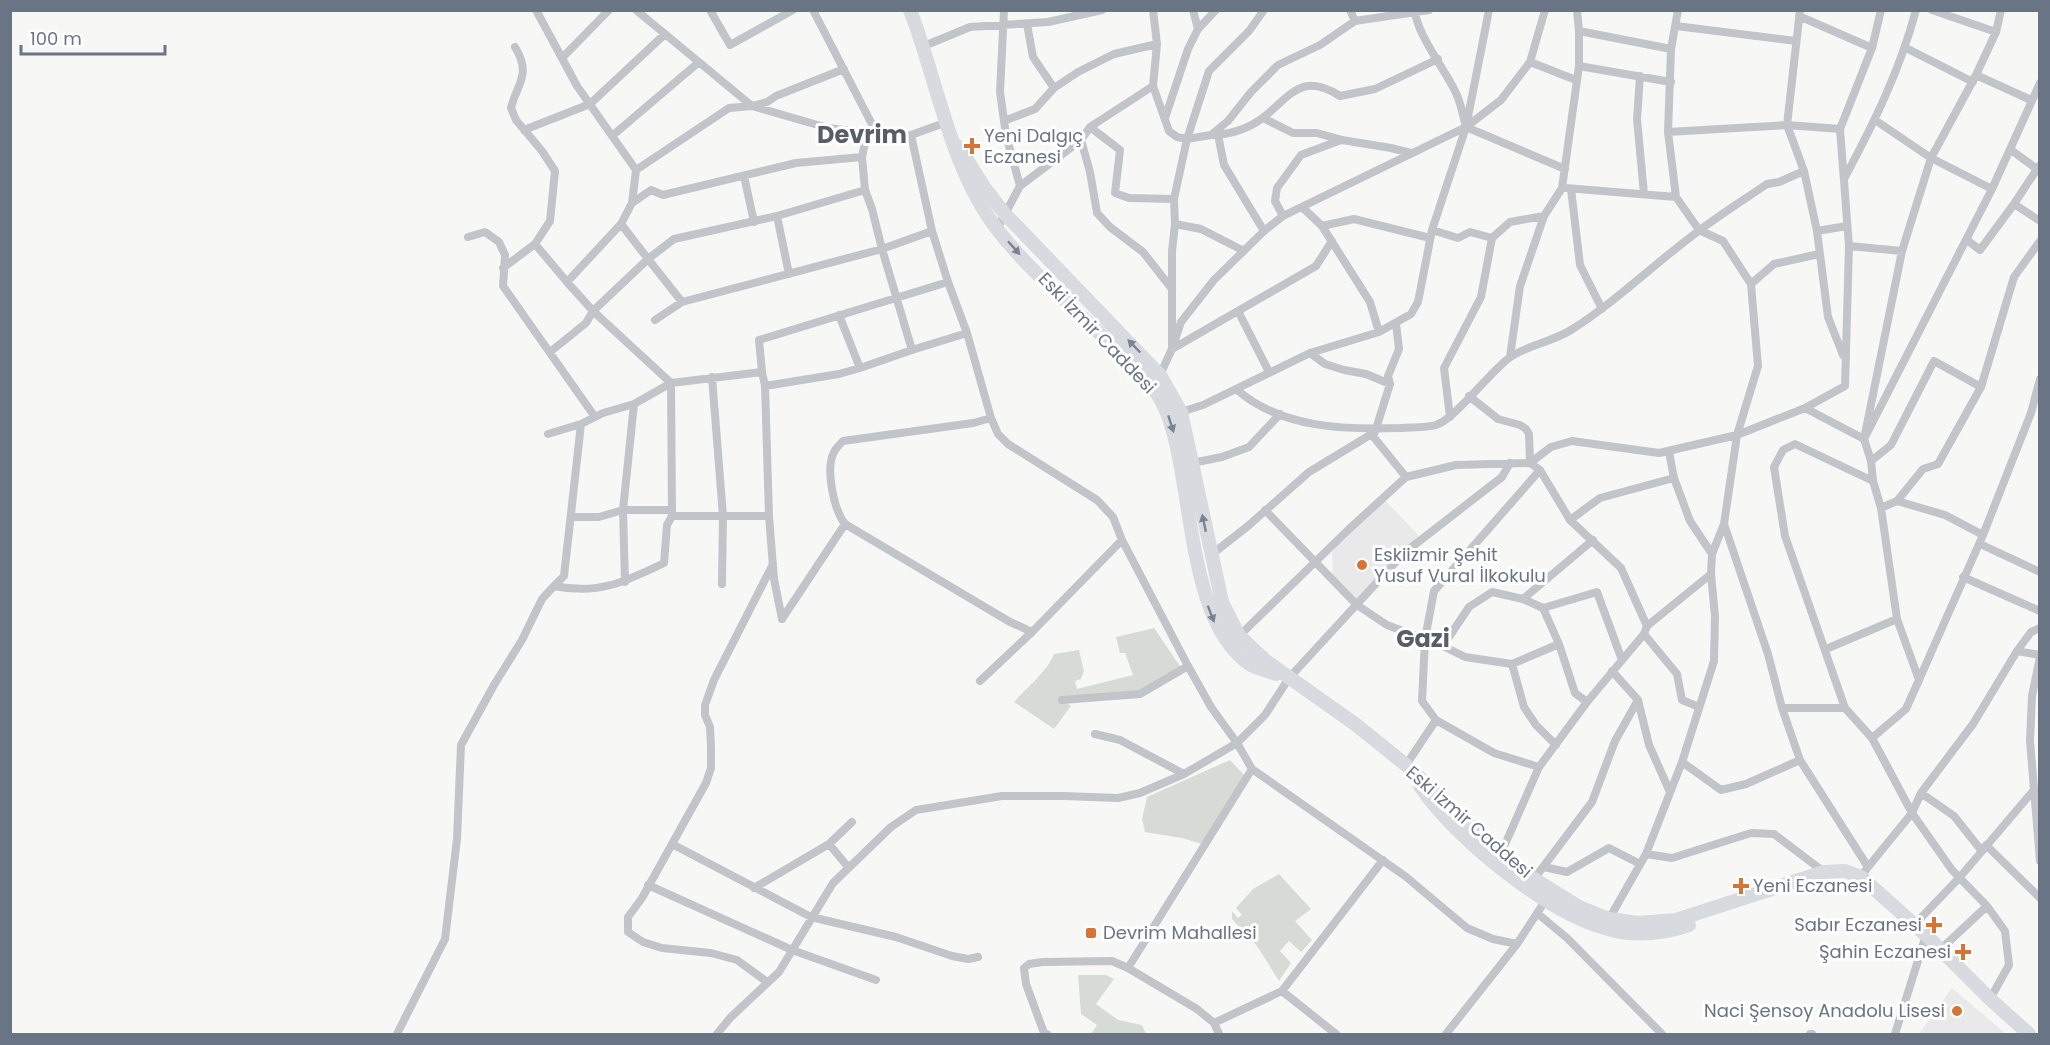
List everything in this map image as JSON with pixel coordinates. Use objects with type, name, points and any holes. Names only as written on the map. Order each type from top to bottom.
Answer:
[{"type":"main road","name":"Eski İzmir Caddesi","points":[[910,10],[924,46],[958,156],[974,192],[997,229],[1026,261],[1140,372],[1158,394],[1168,415],[1177,445],[1198,562],[1207,602],[1216,625],[1231,648],[1252,666],[1289,678]]},
{"type":"main road","name":"Eski İzmir Caddesi","points":[[955,144],[1005,214],[1160,375],[1181,412],[1222,602],[1239,636],[1266,661],[1355,724],[1406,765],[1498,860],[1534,879],[1549,895],[1609,919],[1638,923],[1676,921],[1824,872],[1864,872]]},
{"type":"main road","points":[[1498,860],[1584,922],[1609,930],[1637,934],[1665,933],[1824,882],[1864,872],[2029,1035]]},
{"type":"street","points":[[536,10],[590,104],[636,170],[632,203],[621,224],[567,282]]},
{"type":"street","points":[[562,58],[609,10]]},
{"type":"street","points":[[636,10],[752,106],[828,128],[878,136],[911,135],[947,122]]},
{"type":"street","points":[[710,10],[730,45],[793,10]]},
{"type":"street","points":[[813,10],[878,136]]},
{"type":"street","points":[[1004,10],[1000,92],[1006,135],[1020,186]]},
{"type":"street","points":[[1048,22],[1050,10]]},
{"type":"street","points":[[924,46],[970,27],[1048,22],[1102,10]]},
{"type":"street","points":[[1153,10],[1157,44],[1153,86],[1169,130],[1177,137],[1187,140],[1246,128],[1263,118],[1289,93],[1306,86],[1325,86],[1340,96],[1375,89],[1438,59]]},
{"type":"street","points":[[1193,10],[1198,29]]},
{"type":"street","points":[[1165,118],[1188,49],[1198,29],[1215,10]]},
{"type":"street","points":[[1172,349],[1174,199],[1187,140],[1209,71],[1249,31],[1264,10]]},
{"type":"street","points":[[1350,10],[1355,21]]},
{"type":"street","points":[[1214,135],[1278,65],[1320,45],[1355,21],[1430,10]]},
{"type":"street","points":[[1181,412],[1203,405],[1310,353],[1379,332],[1411,314],[1418,302],[1431,234],[1466,128],[1489,10]]},
{"type":"street","points":[[1160,375],[1181,322],[1214,280],[1264,231],[1283,216],[1466,128],[1501,100],[1530,62],[1545,10]]},
{"type":"street","points":[[1577,10],[1579,66],[1565,169],[1580,265],[1602,309]]},
{"type":"street","points":[[1609,919],[1646,854],[1682,762],[1714,661],[1715,616],[1711,574],[1712,554],[1724,524],[1737,435],[1758,366],[1751,284],[1723,241],[1699,230],[1676,197],[1668,132],[1671,49],[1678,10]]},
{"type":"street","points":[[1530,463],[1551,447],[1572,441],[1652,453],[1669,452],[1737,435],[1805,408],[1845,386],[1849,246],[1840,129],[1872,48],[1881,10]]},
{"type":"street","points":[[1845,178],[1875,120],[1906,48],[1916,10]]},
{"type":"street","points":[[1932,10],[1996,32]]},
{"type":"street","points":[[1919,680],[1897,619],[1881,508],[1864,439],[1902,251],[1931,158],[1975,78],[1996,32],[2001,10]]},
{"type":"street","points":[[1414,12],[1420,33],[1438,59],[1456,93],[1466,128]]},
{"type":"street","points":[[1845,359],[1827,317],[1817,231],[1804,171],[1787,125],[1800,13],[1872,48]]},
{"type":"street","points":[[1027,24],[1033,57],[1054,88]]},
{"type":"street","points":[[1676,26],[1796,41]]},
{"type":"street","points":[[1579,31],[1671,49]]},
{"type":"street","points":[[524,130],[590,104],[665,34]]},
{"type":"street","points":[[1004,121],[1035,109],[1054,88],[1078,72],[1113,54],[1157,44]]},
{"type":"street","points":[[503,268],[536,244],[550,221],[555,171],[542,151],[516,120],[511,108],[523,69],[522,58],[515,47]]},
{"type":"street","points":[[1906,48],[2031,100]]},
{"type":"street","points":[[612,136],[699,62]]},
{"type":"street","points":[[1530,62],[1576,80]]},
{"type":"street","points":[[1579,66],[1671,82]]},
{"type":"street","points":[[636,170],[729,108],[767,102],[844,69]]},
{"type":"street","points":[[1640,76],[1637,118],[1644,194]]},
{"type":"street","points":[[1864,439],[1967,240],[2011,150],[2040,83]]},
{"type":"street","points":[[997,229],[1020,186],[1081,140],[1090,127],[1153,86]]},
{"type":"street","points":[[1263,118],[1293,134],[1317,133],[1411,153]]},
{"type":"street","points":[[1875,120],[1931,158],[1992,189]]},
{"type":"street","points":[[1668,132],[1787,125],[1840,129]]},
{"type":"street","points":[[1090,127],[1120,150],[1115,193],[1129,198],[1174,199]]},
{"type":"street","points":[[1466,128],[1565,169]]},
{"type":"street","points":[[867,133],[862,157],[865,190],[912,350]]},
{"type":"street","points":[[911,135],[932,231],[998,434],[1008,444],[1097,500],[1113,517],[1122,540],[1188,666],[1211,707],[1237,743],[1252,769],[1383,860],[1467,928],[1493,939],[1517,944]]},
{"type":"street","points":[[1214,135],[1224,165],[1264,231]]},
{"type":"street","points":[[1081,140],[1090,172],[1097,213],[1110,227],[1143,252],[1172,289]]},
{"type":"street","points":[[1283,216],[1275,201],[1277,188],[1301,155],[1342,140]]},
{"type":"street","points":[[1967,240],[1980,250],[2038,167],[2011,150]]},
{"type":"street","points":[[632,203],[651,190],[663,195],[796,163],[862,157]]},
{"type":"street","points":[[1236,389],[1253,402],[1280,414],[1333,427],[1374,432],[1435,425],[1449,417],[1510,357],[1569,332],[1602,309],[1699,230],[1767,184],[1779,182],[1804,171]]},
{"type":"street","points":[[744,176],[754,222]]},
{"type":"street","points":[[1567,189],[1676,197]]},
{"type":"street","points":[[1510,357],[1520,285],[1544,216],[1567,189]]},
{"type":"street","points":[[550,351],[586,323],[593,311],[648,259],[674,239],[754,222],[865,190]]},
{"type":"street","points":[[2014,204],[2040,221]]},
{"type":"street","points":[[1302,207],[1322,226],[1370,302],[1379,332]]},
{"type":"street","points":[[777,216],[789,274]]},
{"type":"street","points":[[1449,417],[1444,368],[1481,297],[1492,238],[1510,222],[1544,216]]},
{"type":"street","points":[[1322,226],[1354,219],[1458,238],[1470,232],[1492,238]]},
{"type":"street","points":[[621,224],[682,302]]},
{"type":"street","points":[[1175,224],[1201,229],[1244,251]]},
{"type":"street","points":[[1817,231],[1847,226]]},
{"type":"street","points":[[655,320],[682,302],[882,249],[932,231]]},
{"type":"street","points":[[468,237],[485,232],[499,242],[505,255],[503,285],[595,417]]},
{"type":"street","points":[[1172,349],[1316,266],[1332,241]]},
{"type":"street","points":[[1881,508],[1897,501],[1923,469],[1938,464],[1981,387],[2014,277],[2040,241]]},
{"type":"street","points":[[536,244],[593,311],[671,383],[672,513],[667,525],[664,563],[625,582],[587,590],[575,591],[554,586]]},
{"type":"street","points":[[1849,246],[1902,251]]},
{"type":"street","points":[[1751,284],[1774,264],[1819,254]]},
{"type":"street","points":[[844,524],[782,619],[773,564],[765,386],[759,340],[948,282]]},
{"type":"street","points":[[1238,311],[1269,372]]},
{"type":"street","points":[[839,315],[861,368]]},
{"type":"street","points":[[1211,555],[1309,472],[1374,432],[1399,349],[1396,324]]},
{"type":"street","points":[[765,386],[861,368],[967,333]]},
{"type":"street","points":[[1310,353],[1326,364],[1366,374],[1390,384]]},
{"type":"street","points":[[1871,461],[1891,445],[1934,361],[1981,387]]},
{"type":"street","points":[[548,434],[634,404],[671,383],[762,372]]},
{"type":"street","points":[[712,377],[723,516],[722,584]]},
{"type":"street","points":[[1872,738],[1906,710],[2035,415],[2040,379]]},
{"type":"street","points":[[1470,396],[1498,419],[1526,429],[1529,434],[1530,463]]},
{"type":"street","points":[[625,582],[623,510],[634,404]]},
{"type":"street","points":[[1805,408],[1864,439]]},
{"type":"street","points":[[1192,463],[1222,457],[1249,447],[1280,414]]},
{"type":"street","points":[[991,418],[843,441],[834,451],[829,468],[838,516],[844,524],[1032,632]]},
{"type":"street","points":[[397,1035],[445,939],[457,839],[461,745],[522,640],[542,599],[564,576],[581,424]]},
{"type":"street","points":[[1374,432],[1407,477]]},
{"type":"street","points":[[1873,481],[1795,444],[1783,450],[1774,467],[1785,536],[1845,708],[1872,738],[1912,813],[1952,870],[1987,906],[2005,931],[2009,965],[1990,999]]},
{"type":"street","points":[[1669,452],[1674,478],[1690,521],[1712,554]]},
{"type":"street","points":[[717,1035],[730,1018],[779,972],[833,883],[891,827],[916,810],[1002,796],[1118,798],[1140,793],[1184,774],[1237,743],[1265,715],[1289,678],[1404,553],[1502,477],[1510,463]]},
{"type":"street","points":[[1239,636],[1407,477],[1456,465],[1530,463],[1540,470],[1570,520],[1621,568],[1645,630],[1677,674],[1682,700],[1699,707]]},
{"type":"street","points":[[1539,767],[1494,753],[1436,720],[1422,701],[1425,639],[1434,591],[1540,470]]},
{"type":"street","points":[[1570,520],[1600,498],[1674,478]]},
{"type":"street","points":[[1897,501],[1945,515],[1981,540],[2040,572]]},
{"type":"street","points":[[572,517],[599,518],[623,510],[723,516],[770,516]]},
{"type":"street","points":[[1265,510],[1357,604],[1387,625],[1443,646],[1465,657],[1512,664],[1559,645]]},
{"type":"street","points":[[1724,524],[1768,654],[1782,708],[1800,760],[1864,872],[1912,813],[1921,793],[1973,724],[2016,651],[2031,632],[2040,628]]},
{"type":"street","points":[[980,681],[1032,632],[1122,540]]},
{"type":"street","points":[[1524,599],[1593,540]]},
{"type":"street","points":[[767,982],[736,960],[711,953],[662,948],[643,942],[628,933],[628,917],[642,898],[706,783],[711,768],[710,727],[705,715],[705,705],[714,680],[773,564]]},
{"type":"street","points":[[1498,860],[1539,767],[1587,702],[1645,630],[1711,574]]},
{"type":"street","points":[[1963,577],[2040,611]]},
{"type":"street","points":[[1443,646],[1469,607],[1492,592],[1524,599],[1543,608],[1559,645],[1575,693],[1587,702]]},
{"type":"street","points":[[1543,608],[1597,592],[1622,660]]},
{"type":"street","points":[[1826,650],[1897,619]]},
{"type":"street","points":[[2016,651],[2040,656],[2035,741],[2040,861]]},
{"type":"street","points":[[1512,664],[1524,707],[1536,725],[1556,745]]},
{"type":"street","points":[[1062,700],[1140,694],[1188,666]]},
{"type":"street","points":[[1612,671],[1638,700],[1649,745],[1670,792]]},
{"type":"street","points":[[1534,879],[1592,802],[1615,741],[1638,700]]},
{"type":"street","points":[[1782,708],[1845,708]]},
{"type":"street","points":[[1406,765],[1436,720]]},
{"type":"street","points":[[1095,734],[1120,740],[1184,774]]},
{"type":"street","points":[[1682,762],[1720,790],[1746,784],[1800,760]]},
{"type":"street","points":[[1128,968],[1252,769]]},
{"type":"street","points":[[1915,924],[2036,791]]},
{"type":"street","points":[[1921,793],[1954,816],[1983,848],[2040,898]]},
{"type":"street","points":[[754,888],[829,844],[852,822]]},
{"type":"street","points":[[1646,854],[1672,858],[1751,833],[1774,834],[1824,872]]},
{"type":"street","points":[[672,844],[811,917],[896,937],[952,956],[968,959],[978,957]]},
{"type":"street","points":[[829,844],[848,867]]},
{"type":"street","points":[[1544,867],[1567,872],[1610,848],[1640,864]]},
{"type":"street","points":[[1214,1023],[1282,991],[1383,860]]},
{"type":"street","points":[[648,885],[792,950],[876,980]]},
{"type":"street","points":[[1446,1035],[1517,944],[1549,895]]},
{"type":"street","points":[[1941,949],[1987,906]]},
{"type":"street","points":[[1537,913],[1567,938],[1662,1035]]},
{"type":"street","points":[[1895,1035],[1926,934]]},
{"type":"street","points":[[1047,1035],[1044,1033],[1026,984],[1024,968],[1029,964],[1043,962],[1112,961],[1197,1009],[1214,1023],[1219,1035]]},
{"type":"street","points":[[1282,991],[1336,1035]]},
{"type":"shaded area","name":"Eskiizmir Şehit Yusuf Vural İlkokulu","points":[[1385,500],[1420,537],[1356,600],[1333,582],[1332,548]]},
{"type":"shaded area","points":[[1154,628],[1182,669],[1140,694],[1063,700],[1071,706],[1054,729],[1014,702],[1042,673],[1054,654],[1079,650],[1084,671],[1081,679],[1075,681],[1077,689],[1133,675],[1125,653],[1120,653],[1116,637]]},
{"type":"shaded area","points":[[1230,760],[1247,778],[1205,845],[1182,838],[1145,832],[1142,819],[1147,797]]},
{"type":"shaded area","points":[[1279,874],[1311,909],[1295,921],[1312,940],[1301,952],[1289,941],[1280,951],[1291,963],[1279,981],[1257,946],[1232,919],[1232,911],[1238,918],[1242,915],[1236,908],[1253,889]]},
{"type":"shaded area","points":[[1078,975],[1106,975],[1114,979],[1096,1004],[1118,1020],[1142,1025],[1146,1034],[1091,1034],[1097,1025],[1081,1014]]},
{"type":"shaded area","name":"Naci Şensoy Anadolu Lisesi","points":[[1952,988],[2006,1034],[1919,1034]]},
{"type":"place","name":"Yeni Dalgıç Eczanesi","points":[[972,146]]},
{"type":"place","name":"Eskiizmir Şehit Yusuf Vural İlkokulu","points":[[1362,565]]},
{"type":"place","name":"Yeni Eczanesi","points":[[1741,886]]},
{"type":"place","name":"Sabır Eczanesi","points":[[1934,925]]},
{"type":"place","name":"Devrim Mahallesi","points":[[1091,933]]},
{"type":"place","name":"Şahin Eczanesi","points":[[1963,952]]},
{"type":"place","name":"Naci Şensoy Anadolu Lisesi","points":[[1957,1011]]},
{"type":"district","name":"Devrim","points":[[862,135]]},
{"type":"district","name":"Gazi","points":[[1423,639]]}]
